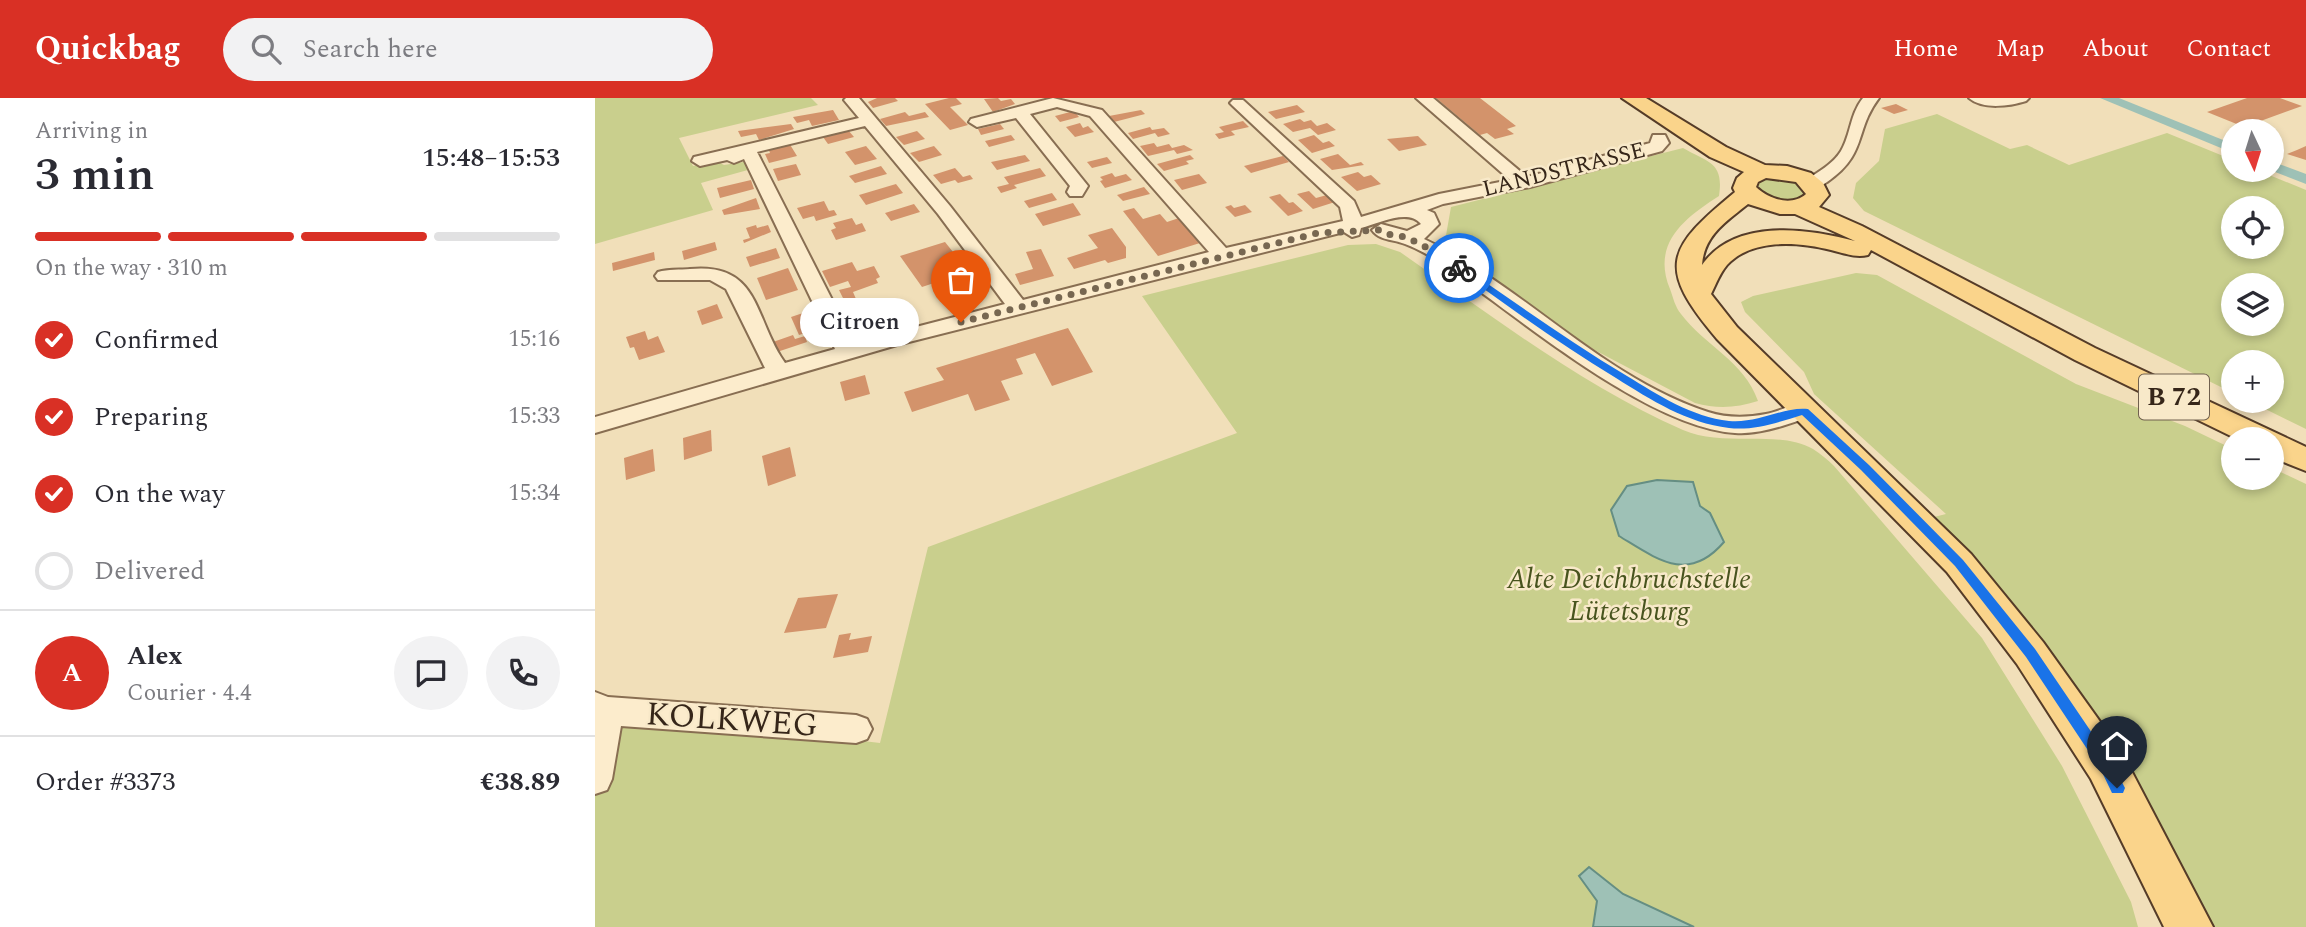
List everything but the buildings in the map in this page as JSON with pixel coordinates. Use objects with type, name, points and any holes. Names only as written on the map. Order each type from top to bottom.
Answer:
[{"type":"main road","points":[[1632,98],[1718,152],[1755,187],[1805,191]]},
{"type":"main road","points":[[1805,191],[1755,187],[1698,237],[1692,249],[1689,266],[1697,295],[1727,334],[1795,403],[1865,467],[1959,563],[2030,653],[2106,765],[2189,927]]},
{"type":"main road","name":"B 72","points":[[1805,191],[1854,231],[2085,354],[2238,427]]},
{"type":"main road","points":[[1697,295],[1708,279],[1711,268],[1724,255],[1762,240],[1789,238],[1837,243],[1916,273],[1941,278]]},
{"type":"main road","points":[[2284,449],[2306,460]]},
{"type":"street","points":[[1424,98],[1524,183]]},
{"type":"street","points":[[1805,191],[1835,169],[1851,146],[1859,113],[1871,98]]},
{"type":"street","points":[[1977,98],[2006,102],[2021,98]]},
{"type":"street","points":[[852,100],[944,210],[1018,307]]},
{"type":"street","points":[[977,122],[1020,112],[1043,100],[1080,106],[1096,113],[1222,255]]},
{"type":"street","points":[[1238,103],[1348,205],[1352,213],[1351,228]]},
{"type":"street","points":[[1020,112],[1079,186],[1076,192]]},
{"type":"street","points":[[700,162],[867,121]]},
{"type":"street","name":"LANDSTRASSE","points":[[1416,224],[1461,196],[1524,183],[1656,147],[1661,143],[1659,138]]},
{"type":"street","points":[[741,154],[770,189],[847,351]]},
{"type":"street","points":[[595,425],[847,351],[1018,307],[1318,233],[1382,224],[1393,212],[1416,224],[1445,257],[1561,340],[1632,384],[1687,413],[1727,425],[1752,424],[1795,403]]},
{"type":"street","points":[[1382,224],[1391,235],[1416,224]]},
{"type":"street","points":[[665,276],[701,275],[724,278],[740,294],[779,371]]},
{"type":"street","name":"KOLKWEG","points":[[595,779],[601,708],[856,729]]},
{"type":"green space","points":[[595,98],[811,98],[818,105],[679,138],[693,166],[716,161],[724,165],[750,161],[755,168],[701,183],[713,210],[595,244]]},
{"type":"green space","points":[[1937,114],[2010,149],[2027,145],[2069,165],[2167,133],[2221,155],[2221,182],[2284,181],[2306,190],[2306,429],[2273,413],[2284,413],[2284,350],[2221,350],[2221,387],[1864,211],[1853,198],[1856,183],[1879,161],[1885,129]]},
{"type":"green space","points":[[1683,148],[1707,161],[1717,170],[1719,196],[1694,213],[1675,234],[1668,245],[1665,273],[1674,302],[1681,314],[1734,364],[1752,387],[1758,401],[1719,407],[1695,403],[1568,336],[1445,241],[1451,207]]},
{"type":"green space","points":[[1766,177],[1797,181],[1807,193],[1795,201],[1768,197],[1756,190],[1756,182]]},
{"type":"green space","points":[[1376,244],[1400,252],[1537,348],[1645,412],[1699,435],[1799,443],[1813,449],[1834,466],[1982,638],[2062,766],[2131,902],[2138,927],[1694,927],[1623,894],[1589,867],[1597,901],[1593,927],[595,927],[595,709],[880,743],[928,547],[1237,433],[1142,296],[1348,245]]},
{"type":"green space","points":[[1856,273],[1877,275],[2076,384],[2185,426],[2221,443],[2221,490],[2284,490],[2284,474],[2306,484],[2306,927],[2205,927],[1972,556],[1934,517],[1946,514],[1814,394],[1804,372],[1745,312],[1741,302],[1753,296]]},
{"type":"water","name":"Alte Deichbruchstelle Lütetsburg","points":[[1657,480],[1693,482],[1700,506],[1710,513],[1724,542],[1711,555],[1685,565],[1672,563],[1646,553],[1619,536],[1611,510],[1627,486]]},
{"type":"water","points":[[1589,867],[1623,894],[1694,927],[1593,927],[1597,901],[1579,876]]},
{"type":"waterway","points":[[2107,98],[2221,144]]},
{"type":"waterway","points":[[2284,170],[2306,179]]},
{"type":"way so far","points":[[961,322],[1318,233],[1381,230],[1398,237],[1406,237],[1445,257],[1459,268]]},
{"type":"place","name":"Citroen","points":[[961,322]]},
{"type":"route","points":[[1459,268],[1572,347],[1655,398],[1687,413],[1727,425],[1741,425],[1804,411],[1865,467],[1959,563],[2030,653],[2106,765],[2117,788]]}]
